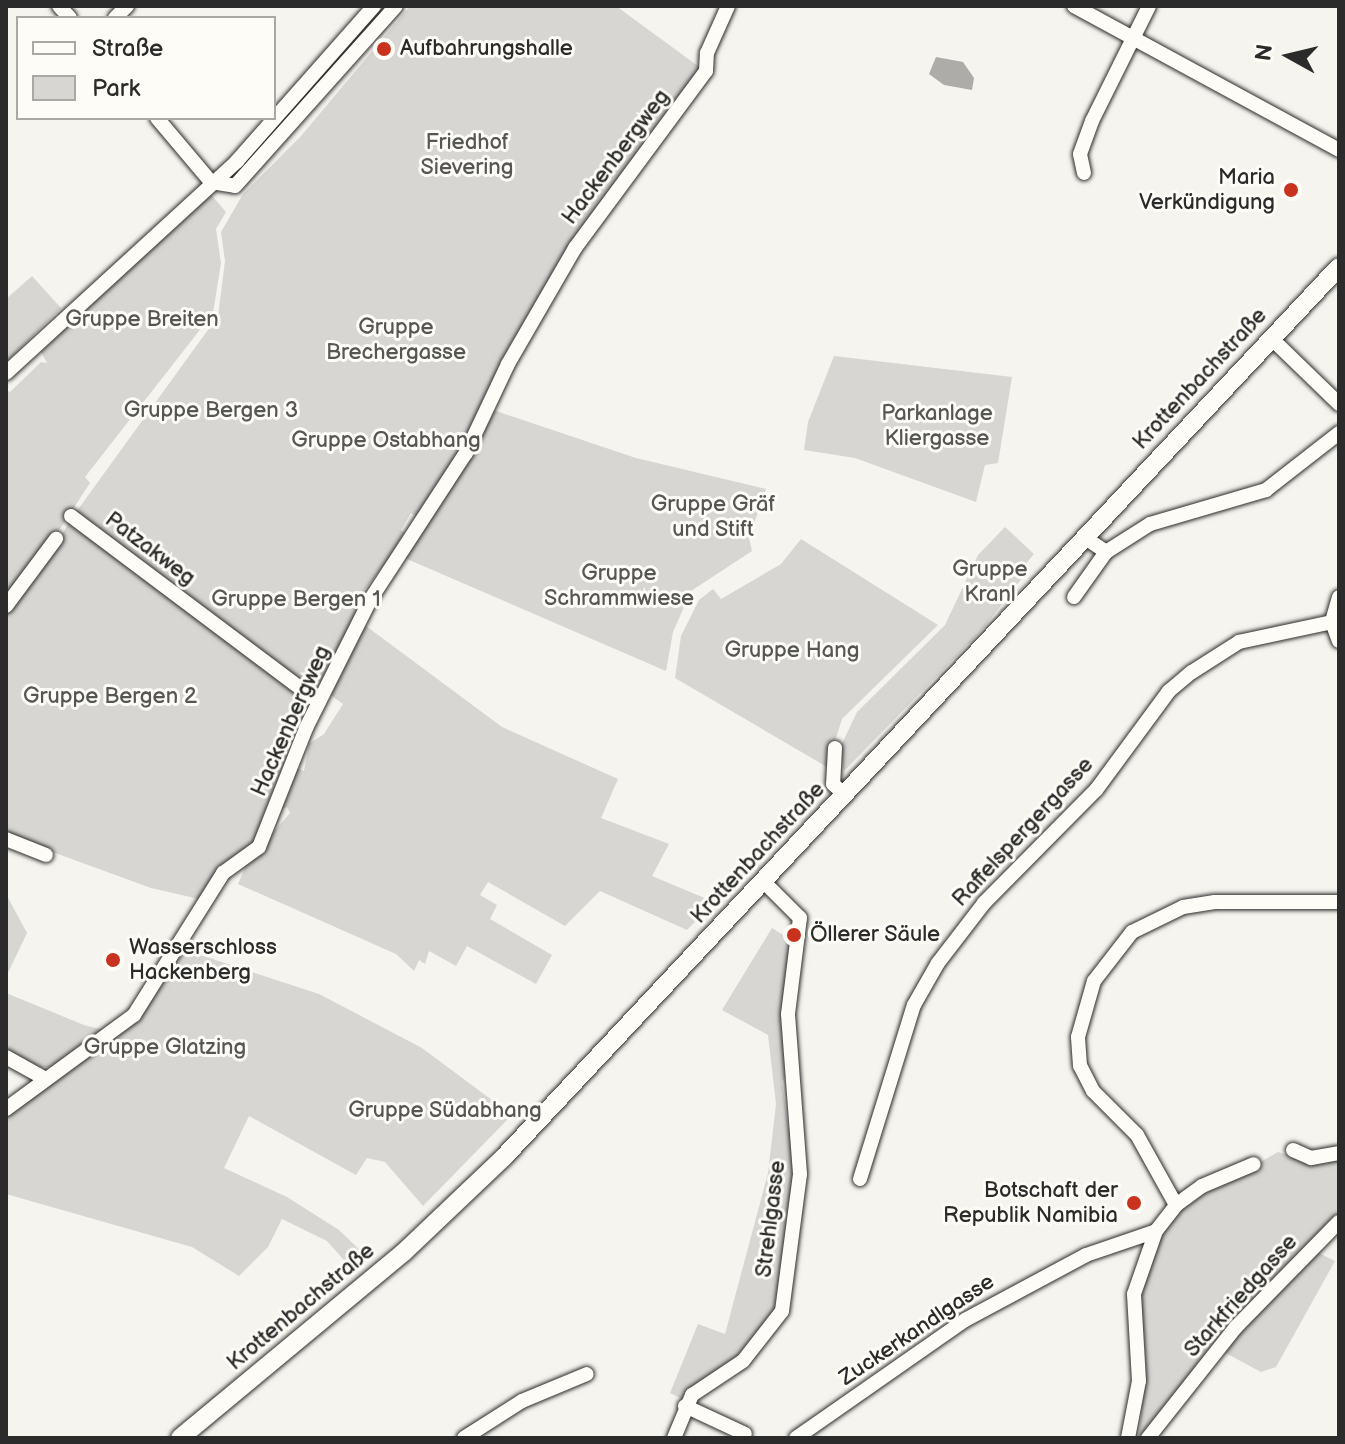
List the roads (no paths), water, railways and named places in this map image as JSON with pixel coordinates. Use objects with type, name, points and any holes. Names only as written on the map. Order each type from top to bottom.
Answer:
[{"type":"main road","name":"Krottenbachstraße","points":[[180,1438],[448,1213],[845,795],[1339,267]]},
{"type":"street","points":[[276,119],[374,6]]},
{"type":"street","name":"Hackenbergweg","points":[[6,1109],[44,1078],[125,1025],[143,1005],[223,873],[259,847],[319,702],[377,588],[466,453],[550,288],[706,71],[707,53],[728,6]]},
{"type":"street","points":[[1074,6],[1133,35],[1339,150]]},
{"type":"street","points":[[1084,173],[1080,154],[1149,6]]},
{"type":"street","points":[[159,120],[211,182],[235,186],[392,8]]},
{"type":"street","points":[[6,373],[275,120]]},
{"type":"street","points":[[1271,338],[1339,404]]},
{"type":"street","points":[[1074,597],[1106,552],[1150,524],[1276,486],[1339,433]]},
{"type":"street","name":"Patzakweg","points":[[71,516],[319,702]]},
{"type":"street","points":[[1084,537],[1106,552]]},
{"type":"street","points":[[6,606],[56,539]]},
{"type":"street","points":[[1339,597],[1332,622],[1339,641]]},
{"type":"street","name":"Raffelspergergasse","points":[[860,1179],[914,1005],[984,903],[1096,790],[1169,691],[1192,672],[1239,642],[1332,622]]},
{"type":"street","points":[[835,748],[833,784],[845,795]]},
{"type":"street","points":[[6,839],[46,855]]},
{"type":"street","name":"Strehlgasse","points":[[674,1438],[692,1395],[757,1348],[782,1311],[800,1174],[788,1014],[800,918],[763,881]]},
{"type":"street","points":[[1176,1205],[1137,1135],[1093,1091],[1080,1066],[1078,1037],[1094,981],[1132,932],[1183,907],[1215,902],[1339,902]]},
{"type":"street","points":[[6,1057],[44,1078]]},
{"type":"street","points":[[1293,1150],[1311,1158],[1339,1153]]},
{"type":"street","points":[[1128,1438],[1139,1381],[1134,1294],[1156,1231],[1176,1205],[1212,1180],[1254,1164]]},
{"type":"street","name":"Starkfriedgasse","points":[[1148,1438],[1236,1327],[1339,1222]]},
{"type":"street","name":"Zuckerkandlgasse","points":[[796,1438],[965,1320],[1086,1255],[1156,1231]]},
{"type":"street","points":[[464,1438],[522,1401],[587,1374]]},
{"type":"street","points":[[685,1406],[745,1434]]},
{"type":"place","name":"Aufbahrungshalle","points":[[384,49]]},
{"type":"place","name":"Maria Verkündigung","points":[[1291,190]]},
{"type":"place","name":"Öllerer Säule","points":[[794,935]]},
{"type":"place","name":"Wasserschloss Hackenberg","points":[[113,960]]},
{"type":"place","name":"Botschaft der Republik Namibia","points":[[1134,1203]]},
{"type":"park label","name":"Friedhof Sievering","points":[[467,154]]},
{"type":"park label","name":"Gruppe Breiten","points":[[142,320]]},
{"type":"park label","name":"Gruppe Brechergasse","points":[[396,340]]},
{"type":"park label","name":"Gruppe Bergen 3","points":[[211,411]]},
{"type":"park label","name":"Parkanlage Kliergasse","points":[[937,426]]},
{"type":"park label","name":"Gruppe Ostabhang","points":[[386,441]]},
{"type":"park label","name":"Gruppe Gräf und Stift","points":[[713,516]]},
{"type":"park label","name":"Gruppe Kranl","points":[[990,582]]},
{"type":"park label","name":"Gruppe Schrammwiese","points":[[619,586]]},
{"type":"park label","name":"Gruppe Bergen 1","points":[[296,600]]},
{"type":"park label","name":"Gruppe Hang","points":[[792,651]]},
{"type":"park label","name":"Gruppe Bergen 2","points":[[110,697]]},
{"type":"park label","name":"Gruppe Glatzing","points":[[165,1048]]},
{"type":"park label","name":"Gruppe Südabhang","points":[[445,1111]]}]
